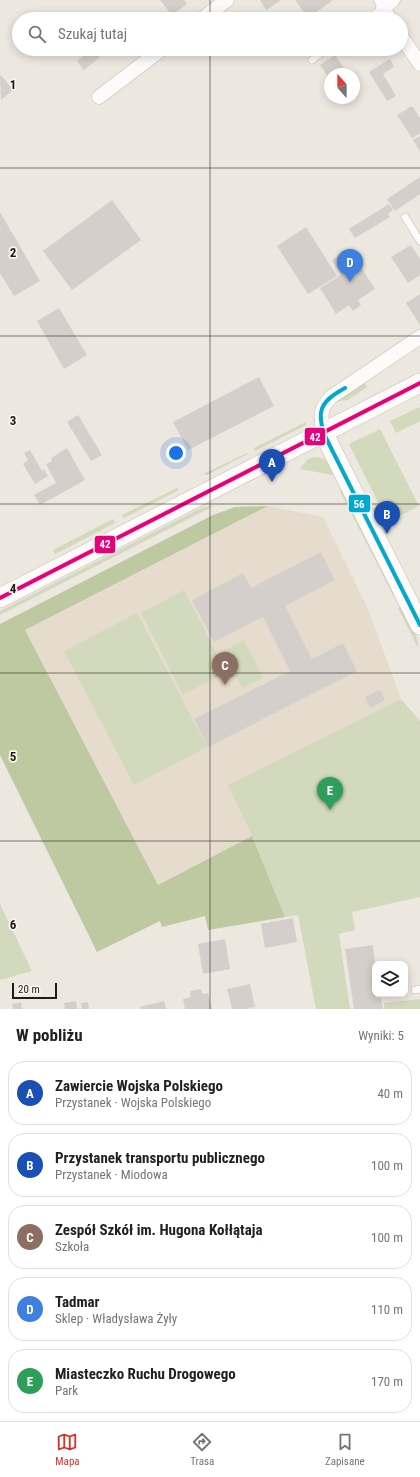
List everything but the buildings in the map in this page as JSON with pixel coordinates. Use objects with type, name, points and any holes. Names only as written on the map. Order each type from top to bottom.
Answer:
[{"type":"main road","points":[[0,598],[420,383]]},
{"type":"main road","points":[[323,432],[420,625]]},
{"type":"street","points":[[212,12],[228,0]]},
{"type":"street","points":[[408,46],[420,64]]},
{"type":"street","points":[[99,97],[153,56]]},
{"type":"street","points":[[323,432],[321,412],[326,402],[331,397],[420,337]]},
{"type":"lane","points":[[312,60],[317,56]]},
{"type":"lane","points":[[405,217],[420,241]]},
{"type":"shaded area","points":[[268,506],[323,517],[368,609],[401,699],[229,785],[252,836],[158,885],[25,630]]},
{"type":"green space","points":[[364,382],[367,387],[348,400],[338,401],[338,400]]},
{"type":"green space","points":[[420,407],[420,421],[396,433],[390,421]]},
{"type":"green space","points":[[306,422],[306,425],[255,451],[254,448]]},
{"type":"green space","points":[[380,429],[419,506],[388,522],[349,444]]},
{"type":"green space","points":[[247,453],[248,454],[207,475],[203,474]]},
{"type":"green space","points":[[314,457],[323,458],[330,467],[333,475],[300,469],[308,459]]},
{"type":"green space","points":[[179,487],[177,491],[124,518],[122,515]]},
{"type":"green space","points":[[343,490],[395,594],[393,595],[340,491]]},
{"type":"green space","points":[[214,505],[0,615],[0,611],[201,508]]},
{"type":"green space","points":[[268,506],[25,630],[158,885],[252,836],[285,917],[208,930],[205,916],[162,927],[160,921],[97,952],[0,755],[0,624],[213,515],[235,507]]},
{"type":"green space","points":[[113,519],[115,523],[55,554],[53,550]]},
{"type":"green space","points":[[184,590],[226,672],[183,695],[141,613]]},
{"type":"green space","points":[[401,606],[415,632],[418,648],[398,608]]},
{"type":"green space","points":[[137,613],[207,747],[134,785],[64,651]]},
{"type":"green space","points":[[244,640],[263,678],[242,688],[224,651]]},
{"type":"green space","points":[[401,699],[420,721],[420,897],[352,912],[355,930],[339,934],[350,1009],[316,1009],[298,915],[285,917],[252,836],[228,785]]},
{"type":"green space","points":[[0,904],[32,971],[0,980]]},
{"type":"green space","points":[[420,999],[420,1009],[384,1009],[384,1003]]},
{"type":"transit line","name":"42","points":[[0,598],[420,383]]},
{"type":"transit line","name":"56","points":[[345,388],[330,398],[324,405],[321,415],[323,432],[420,625]]},
{"type":"place","name":"Tadmar","points":[[350,282]]},
{"type":"place","name":"Zawiercie Wojska Polskiego","points":[[272,482]]},
{"type":"place","name":"Przystanek transportu publicznego","points":[[387,534]]},
{"type":"place","name":"Zespół Szkół im. Hugona Kołłątaja","points":[[225,685]]},
{"type":"place","name":"Miasteczko Ruchu Drogowego","points":[[330,810]]}]
